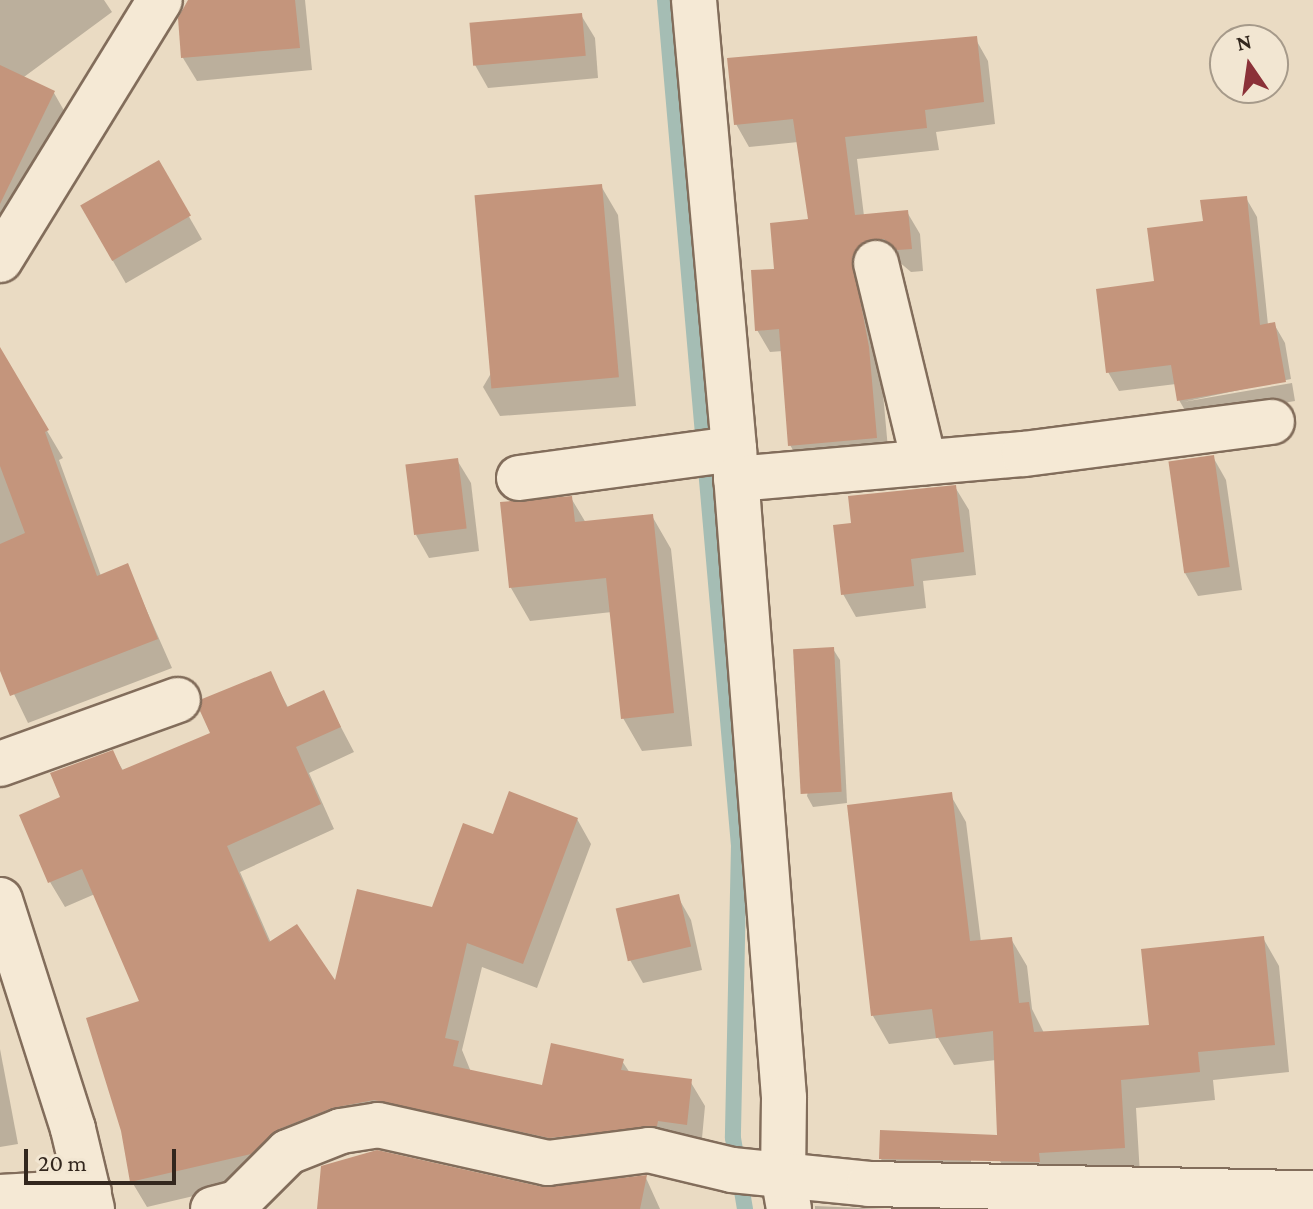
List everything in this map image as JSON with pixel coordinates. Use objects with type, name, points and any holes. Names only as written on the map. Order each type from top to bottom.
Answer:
[{"type":"street","points":[[0,260],[160,0]]},
{"type":"street","points":[[694,0],[728,460],[784,1098],[766,1182]]},
{"type":"street","points":[[876,263],[924,462]]},
{"type":"street","points":[[519,478],[668,458],[924,462],[1272,422]]},
{"type":"street","points":[[0,764],[178,700]]},
{"type":"street","points":[[0,900],[90,1200],[0,1197]]},
{"type":"street","points":[[213,1209],[237,1203],[288,1152],[341,1131],[378,1125],[548,1163],[649,1150],[766,1182],[869,1184],[1030,1198],[1313,1193]]},
{"type":"building","points":[[188,0],[295,0],[300,48],[181,58],[178,18]]},
{"type":"building","points":[[582,13],[586,56],[473,66],[469,23]]},
{"type":"building","points":[[977,36],[984,102],[925,110],[927,128],[845,137],[855,215],[908,210],[912,249],[897,250],[884,239],[871,239],[852,257],[869,347],[877,438],[788,446],[779,329],[755,331],[751,270],[774,269],[770,223],[808,219],[793,119],[734,125],[727,58]]},
{"type":"building","points":[[0,65],[55,91],[0,204]]},
{"type":"building","points":[[159,160],[191,215],[112,261],[80,206]]},
{"type":"building","points":[[602,184],[619,377],[491,388],[474,195]]},
{"type":"building","points":[[1247,196],[1260,325],[1275,322],[1286,382],[1177,401],[1171,365],[1106,373],[1096,289],[1154,281],[1147,228],[1203,221],[1200,200]]},
{"type":"building","points":[[0,347],[49,430],[45,432],[97,576],[128,563],[158,639],[10,696],[0,671],[0,544],[25,533],[0,466]]},
{"type":"building","points":[[1214,455],[1230,567],[1184,573],[1168,461]]},
{"type":"building","points":[[458,458],[467,528],[414,535],[405,464]]},
{"type":"building","points":[[956,485],[964,552],[911,559],[914,586],[841,595],[833,525],[851,523],[848,496]]},
{"type":"building","points":[[572,496],[575,522],[653,514],[674,713],[621,719],[606,578],[509,588],[500,502]]},
{"type":"building","points":[[834,647],[842,792],[801,794],[793,649]]},
{"type":"building","points":[[271,671],[287,707],[324,690],[341,727],[296,747],[321,804],[227,846],[269,942],[297,924],[335,980],[357,889],[432,907],[463,823],[493,834],[509,791],[578,818],[523,964],[467,943],[445,1038],[459,1041],[453,1066],[542,1085],[551,1043],[624,1059],[621,1070],[692,1079],[687,1125],[658,1121],[657,1126],[549,1138],[374,1100],[332,1108],[279,1129],[251,1154],[130,1182],[121,1131],[86,1018],[139,1001],[82,869],[48,883],[19,815],[60,797],[50,773],[113,750],[122,770],[210,733],[200,711],[202,699]]},
{"type":"building","points":[[952,792],[970,941],[1012,937],[1019,1003],[1029,1002],[1034,1032],[1149,1025],[1141,949],[1264,936],[1275,1045],[1198,1052],[1200,1072],[1121,1080],[1125,1148],[1039,1153],[1040,1162],[879,1159],[880,1130],[997,1135],[993,1031],[936,1038],[932,1009],[871,1016],[847,805]]},
{"type":"building","points":[[679,894],[691,947],[628,961],[616,909]]},
{"type":"building","points":[[377,1150],[543,1187],[647,1175],[640,1209],[317,1209],[321,1166]]},
{"type":"waterway","points":[[665,0],[739,845],[733,1138],[745,1209]]}]
